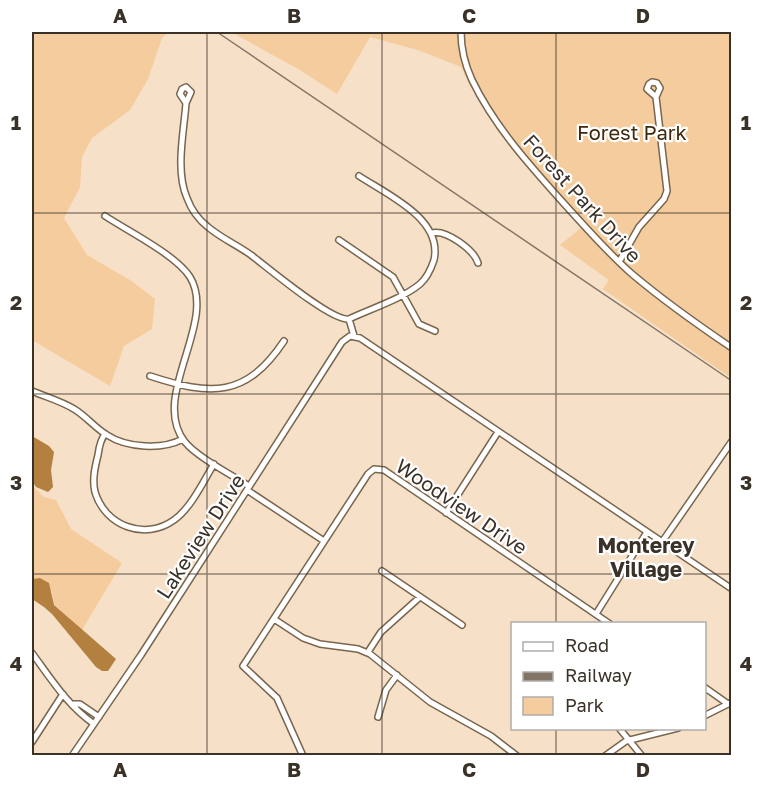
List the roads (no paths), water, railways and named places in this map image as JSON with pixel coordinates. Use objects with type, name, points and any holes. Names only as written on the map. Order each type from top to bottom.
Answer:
[{"type":"street","name":"Forest Park Drive","points":[[461,32],[462,50],[469,74],[502,129],[534,171],[619,262],[682,313],[732,348]]},
{"type":"street","points":[[619,262],[639,227],[664,199],[667,191],[656,97]]},
{"type":"street","points":[[186,103],[182,177],[187,200],[198,217],[207,227],[250,254],[317,304],[343,320],[403,294],[420,283],[433,264],[435,251],[432,233],[419,217],[359,176]]},
{"type":"street","points":[[105,216],[174,260],[185,270],[194,285],[196,309],[178,385],[174,415],[183,440],[192,449],[324,542]]},
{"type":"street","points":[[432,233],[443,232],[474,255],[478,264]]},
{"type":"street","points":[[339,240],[388,273],[396,281],[419,324],[435,331]]},
{"type":"street","points":[[349,319],[354,336],[732,589]]},
{"type":"street","name":"Lakeview Drive","points":[[72,756],[141,655],[342,342],[354,336]]},
{"type":"street","points":[[150,375],[178,385],[214,389],[237,384],[260,370],[284,340]]},
{"type":"street","points":[[32,391],[75,410],[105,434],[120,440],[156,447],[183,440]]},
{"type":"street","points":[[446,513],[498,432]]},
{"type":"street","points":[[105,434],[95,466],[95,492],[107,513],[115,521],[131,528],[154,529],[173,521],[184,511],[214,464]]},
{"type":"street","points":[[662,543],[732,441]]},
{"type":"street","name":"Woodview Drive","points":[[303,756],[277,698],[243,666],[368,474],[374,469],[384,470],[607,622]]},
{"type":"street","points":[[596,614],[647,532]]},
{"type":"street","points":[[382,571],[462,625]]},
{"type":"street","points":[[368,652],[381,632],[420,597]]},
{"type":"street","points":[[274,619],[311,641],[352,647],[368,652],[430,702],[482,731],[517,756]]},
{"type":"street","points":[[32,653],[63,694],[74,704],[76,710],[94,724]]},
{"type":"street","points":[[378,717],[386,690],[397,675]]},
{"type":"street","points":[[706,688],[730,703],[706,715]]},
{"type":"street","points":[[32,741],[63,694]]},
{"type":"street","points":[[74,704],[80,704],[99,717]]},
{"type":"street","points":[[620,730],[642,756]]},
{"type":"street","points":[[605,756],[628,740],[673,730]]},
{"type":"railway","points":[[217,32],[732,381]]},
{"type":"district","name":"Monterey Village","points":[[646,557]]},
{"type":"park label","name":"Forest Park","points":[[632,132]]}]
